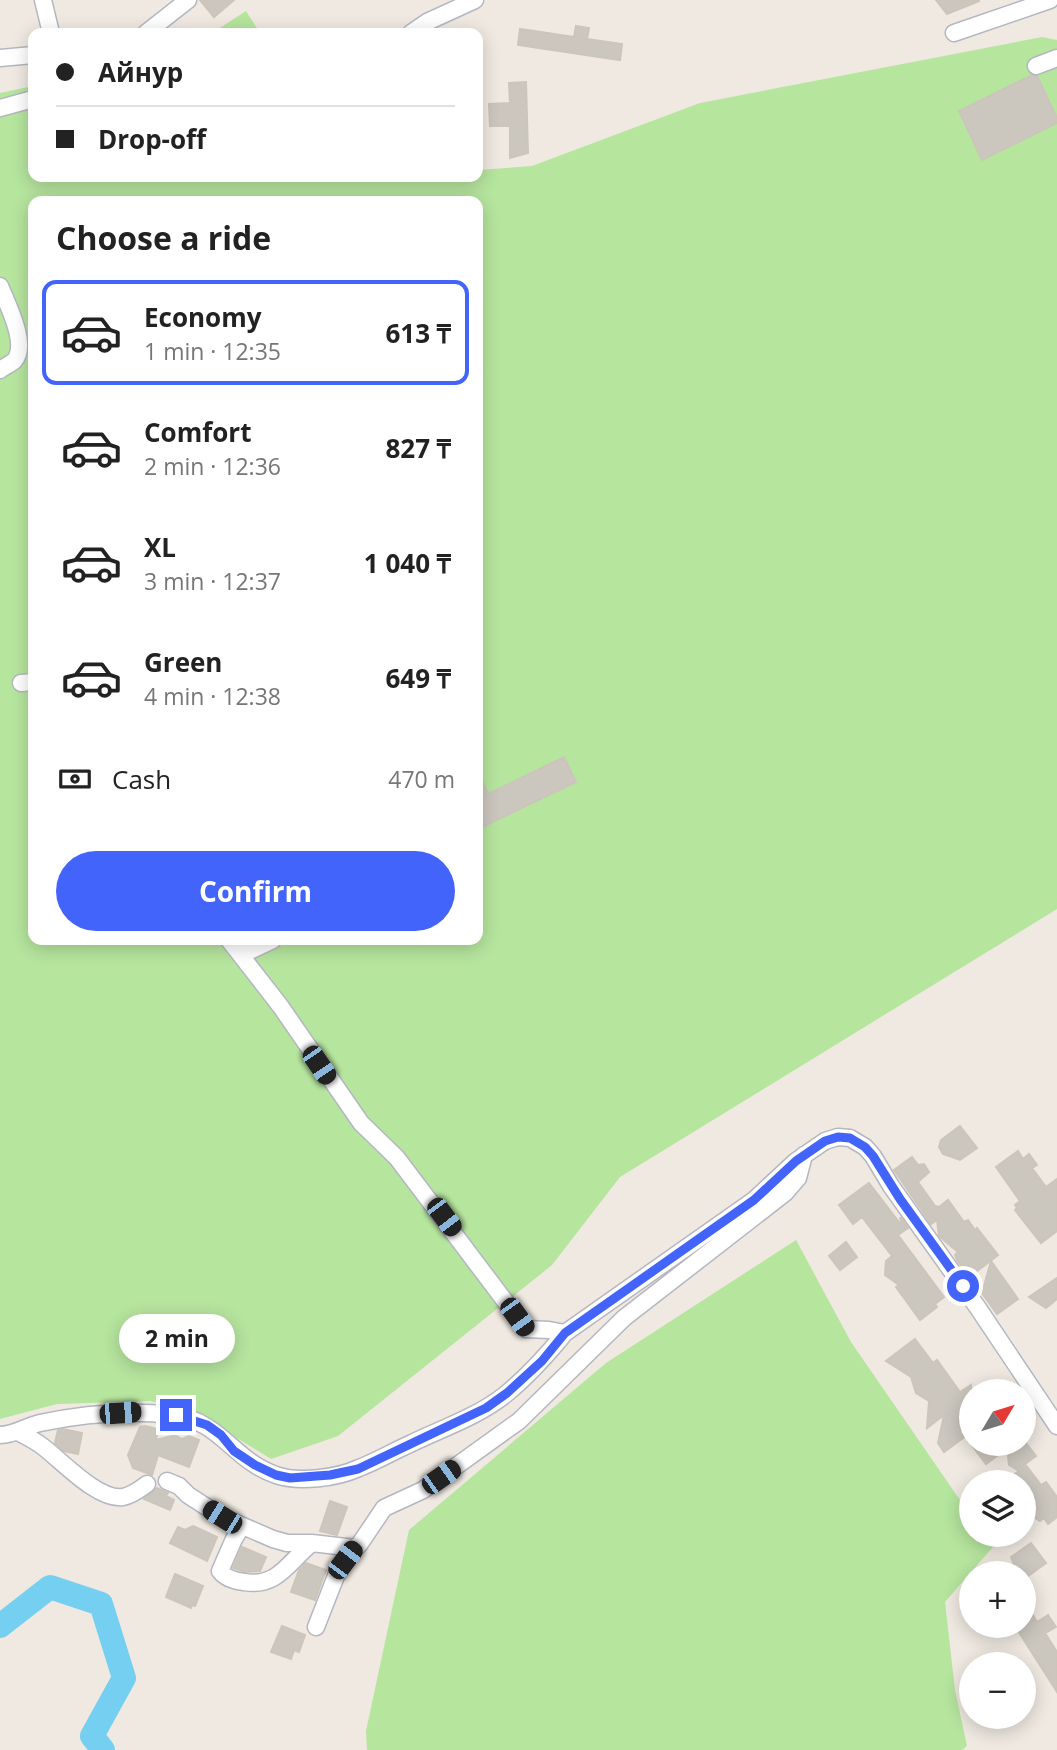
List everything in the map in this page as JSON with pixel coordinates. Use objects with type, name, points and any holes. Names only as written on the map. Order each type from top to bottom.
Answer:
[{"type":"street","points":[[43,0],[50,28]]},
{"type":"street","points":[[152,28],[188,0]]},
{"type":"street","points":[[418,28],[475,0]]},
{"type":"street","points":[[954,33],[1050,0]]},
{"type":"street","points":[[0,58],[28,55]]},
{"type":"street","points":[[1036,66],[1057,58]]},
{"type":"street","points":[[0,107],[28,100]]},
{"type":"street","points":[[0,286],[20,348],[15,360],[0,370]]},
{"type":"street","points":[[233,945],[281,1007],[361,1124],[405,1168],[526,1329],[565,1333]]},
{"type":"street","points":[[241,955],[262,945]]},
{"type":"street","points":[[0,1435],[18,1432],[39,1423],[103,1414],[136,1412],[176,1415],[207,1425],[221,1435],[234,1451],[276,1475],[290,1478],[330,1475],[358,1469],[486,1408],[542,1361],[565,1333],[754,1200],[804,1155],[825,1141],[838,1137],[850,1138],[865,1147],[877,1162],[1057,1426]]},
{"type":"street","points":[[316,1627],[336,1576],[384,1508],[423,1490],[519,1420],[624,1318],[785,1193],[798,1178],[804,1155]]},
{"type":"street","points":[[18,1432],[43,1447],[94,1487],[111,1495],[122,1497],[136,1492],[147,1483]]},
{"type":"street","points":[[167,1481],[179,1486],[222,1517],[287,1543],[354,1548]]},
{"type":"street","points":[[242,1526],[220,1571],[235,1581],[270,1581],[280,1576],[312,1543]]},
{"type":"green space","points":[[246,11],[257,28],[220,28]]},
{"type":"green space","points":[[1042,37],[1057,40],[1057,909],[620,1177],[552,1265],[338,1436],[271,1459],[193,1411],[150,1401],[57,1404],[0,1419],[0,93],[28,87],[28,182],[483,182],[483,170],[532,166],[700,103]]},
{"type":"green space","points":[[796,1240],[851,1342],[959,1499],[959,1547],[993,1547],[981,1561],[959,1561],[959,1586],[945,1602],[959,1709],[959,1729],[963,1729],[967,1746],[962,1750],[367,1750],[366,1731],[409,1530],[606,1363]]},
{"type":"building","points":[[200,0],[234,0],[214,17]]},
{"type":"building","points":[[936,0],[979,0],[979,1],[947,14]]},
{"type":"building","points":[[576,26],[589,28],[587,39],[622,44],[620,60],[518,45],[520,29],[574,37]]},
{"type":"building","points":[[1032,75],[1037,76],[1057,123],[982,160],[959,111]]},
{"type":"building","points":[[526,82],[528,153],[510,158],[510,126],[490,126],[489,104],[510,103],[509,83]]},
{"type":"building","points":[[564,757],[576,782],[483,827],[483,784],[488,794]]},
{"type":"building","points":[[960,1126],[977,1148],[960,1160],[943,1154],[939,1147],[941,1140]]},
{"type":"building","points":[[1018,1151],[1023,1159],[1029,1154],[1037,1165],[1032,1168],[1046,1187],[1057,1179],[1057,1231],[1041,1243],[1015,1210],[1015,1205],[1020,1201],[996,1167]]},
{"type":"building","points":[[912,1157],[918,1165],[924,1164],[929,1172],[918,1182],[935,1206],[939,1207],[948,1200],[964,1222],[968,1220],[975,1230],[977,1228],[998,1255],[972,1275],[964,1270],[957,1260],[955,1255],[958,1252],[939,1236],[937,1220],[931,1224],[894,1170]]},
{"type":"building","points":[[869,1183],[902,1226],[900,1217],[908,1228],[898,1235],[944,1297],[935,1304],[937,1307],[920,1320],[896,1287],[899,1285],[885,1275],[886,1261],[892,1256],[862,1217],[853,1224],[839,1205]]},
{"type":"building","points":[[846,1242],[857,1257],[840,1270],[829,1256]]},
{"type":"building","points":[[991,1261],[1018,1299],[997,1314],[982,1293]]},
{"type":"building","points":[[1057,1278],[1057,1299],[1046,1308],[1029,1297]]},
{"type":"building","points":[[915,1339],[933,1363],[937,1360],[959,1391],[959,1441],[944,1452],[938,1443],[944,1415],[927,1428],[929,1401],[916,1393],[911,1377],[886,1361]]},
{"type":"building","points":[[140,1427],[158,1429],[156,1440],[175,1435],[182,1439],[189,1436],[199,1440],[189,1467],[158,1455],[152,1475],[133,1468],[128,1455]]},
{"type":"building","points":[[58,1430],[82,1433],[78,1454],[64,1451],[55,1443]]},
{"type":"building","points":[[980,1456],[997,1456],[986,1464]]},
{"type":"building","points":[[1008,1456],[1036,1456],[1025,1464],[1030,1470],[1017,1470],[1009,1465]]},
{"type":"building","points":[[1036,1478],[1041,1485],[1046,1482],[1057,1497],[1057,1517],[1048,1524],[1044,1518],[1040,1521],[1036,1518]]},
{"type":"building","points":[[157,1488],[168,1493],[166,1496],[174,1500],[170,1510],[144,1499]]},
{"type":"building","points":[[330,1501],[347,1507],[337,1535],[320,1531]]},
{"type":"building","points":[[193,1526],[217,1537],[207,1561],[170,1543],[178,1527],[185,1530]]},
{"type":"building","points":[[242,1547],[266,1557],[260,1571],[245,1572],[233,1568]]},
{"type":"building","points":[[1025,1547],[1034,1547],[1046,1563],[1036,1570],[1036,1561],[1012,1561],[1011,1557]]},
{"type":"building","points":[[306,1563],[326,1570],[315,1600],[291,1592],[299,1570]]},
{"type":"building","points":[[175,1574],[203,1586],[195,1606],[192,1605],[191,1608],[166,1597]]},
{"type":"building","points":[[1048,1615],[1056,1627],[1045,1633],[1057,1652],[1057,1692],[1036,1659],[1036,1652],[1032,1652],[1023,1638],[1036,1638],[1036,1620]]},
{"type":"building","points":[[282,1626],[305,1635],[299,1652],[294,1650],[291,1659],[271,1652]]},
{"type":"waterway","points":[[0,1626],[50,1587],[101,1604],[124,1678],[92,1736],[103,1750]]},
{"type":"route","points":[[176,1415],[207,1425],[221,1435],[234,1451],[276,1475],[309,1478],[358,1469],[486,1408],[542,1361],[565,1333],[754,1200],[796,1161],[825,1141],[838,1137],[850,1138],[865,1147],[873,1156],[900,1199],[963,1286]]}]
